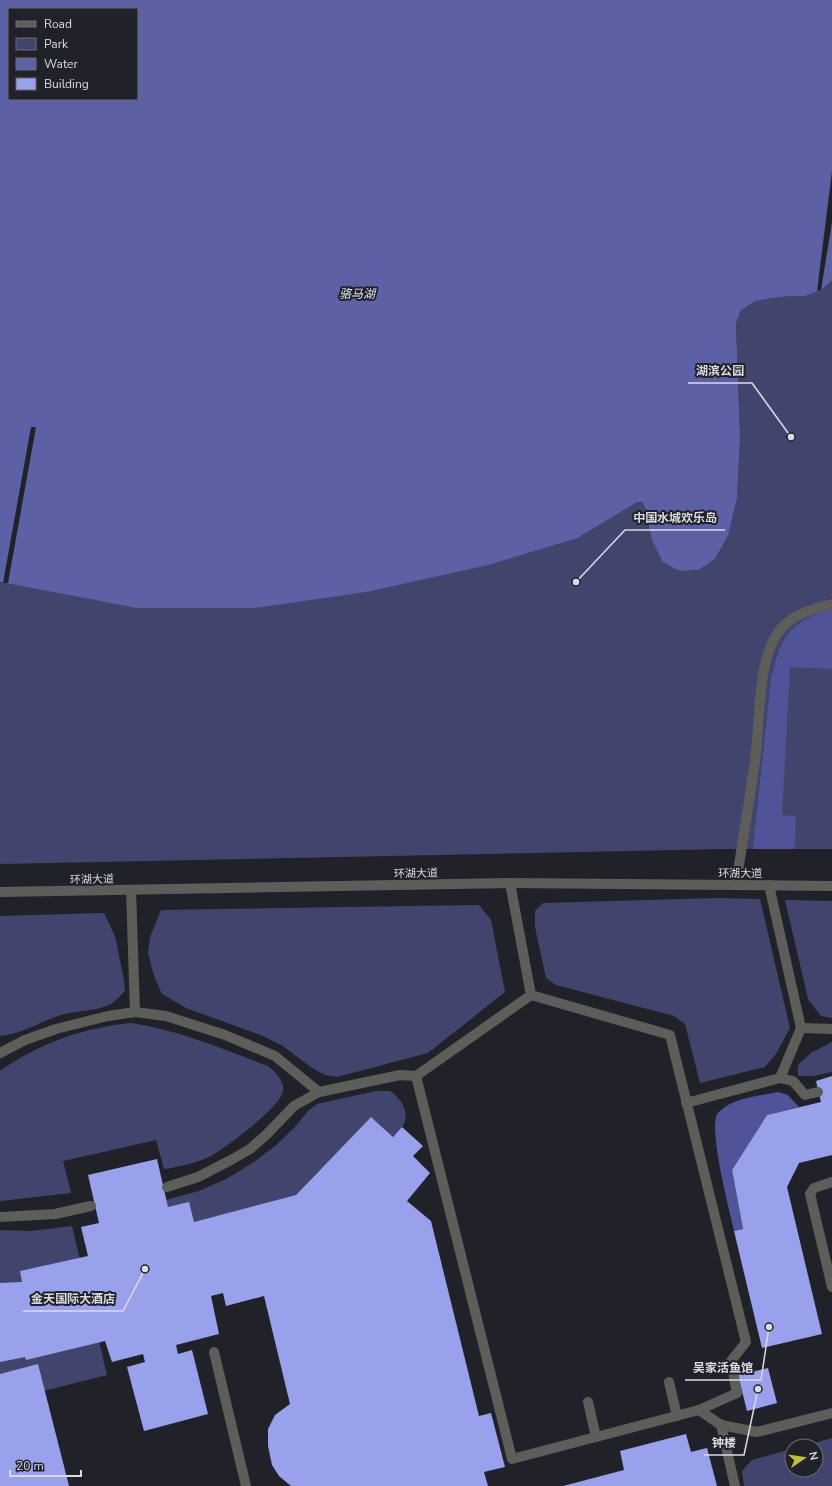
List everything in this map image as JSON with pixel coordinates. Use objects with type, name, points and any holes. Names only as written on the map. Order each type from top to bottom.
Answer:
[{"type":"street","points":[[736,885],[755,760],[763,672],[769,651],[777,633],[790,620],[804,612],[832,604]]},
{"type":"street","points":[[510,883],[531,995]]},
{"type":"street","name":"环湖大道","points":[[0,892],[510,883],[832,886]]},
{"type":"street","points":[[769,885],[801,1028],[780,1078]]},
{"type":"street","points":[[131,890],[135,1012]]},
{"type":"street","points":[[167,1187],[198,1177],[250,1149],[294,1106],[319,1092],[400,1075],[416,1076],[531,995]]},
{"type":"street","points":[[416,1076],[512,1459],[699,1410],[737,1394],[731,1361],[746,1342],[670,1035],[531,995]]},
{"type":"street","points":[[0,1053],[25,1040],[56,1029],[108,1016],[135,1012],[166,1016],[225,1035],[275,1056],[319,1092]]},
{"type":"street","points":[[801,1028],[832,1029]]},
{"type":"street","points":[[686,1103],[780,1078],[793,1081],[805,1095],[818,1092]]},
{"type":"street","points":[[832,1182],[814,1188],[810,1194],[830,1271],[832,1287]]},
{"type":"street","points":[[0,1217],[55,1214],[91,1206]]},
{"type":"street","points":[[214,1352],[246,1486]]},
{"type":"street","points":[[669,1382],[677,1416]]},
{"type":"street","points":[[588,1402],[596,1437]]},
{"type":"street","points":[[699,1410],[721,1425],[757,1432],[832,1413]]},
{"type":"street","points":[[721,1425],[734,1486]]},
{"type":"green space","points":[[832,0],[832,849],[722,849],[0,864],[0,582],[136,608],[255,608],[274,605],[628,507],[637,502],[642,502],[645,507],[651,537],[700,569],[715,559],[728,536],[737,499],[740,437],[736,323]]},
{"type":"green space","points":[[719,898],[760,899],[790,1028],[776,1054],[765,1067],[700,1083],[685,1024],[674,1016],[556,985],[546,978],[535,927],[535,911],[543,903]]},
{"type":"green space","points":[[785,900],[832,901],[832,1018],[821,1016],[808,999]]},
{"type":"green space","points":[[479,905],[491,920],[505,992],[428,1053],[337,1077],[325,1075],[312,1068],[283,1046],[263,1036],[186,1008],[162,994],[154,976],[148,953],[150,937],[161,910]]},
{"type":"green space","points":[[104,913],[115,936],[125,991],[117,1000],[105,1007],[65,1014],[22,1031],[0,1036],[0,916]]},
{"type":"green space","points":[[131,1023],[183,1035],[268,1066],[281,1080],[283,1091],[280,1098],[273,1107],[252,1126],[228,1145],[211,1156],[199,1161],[164,1169],[156,1140],[63,1161],[71,1193],[0,1201],[0,1071],[30,1052],[62,1038],[113,1025]]},
{"type":"green space","points":[[832,1042],[832,1072],[814,1076],[798,1076],[798,1065],[811,1053]]},
{"type":"green space","points":[[376,1091],[390,1091],[401,1102],[404,1107],[406,1117],[400,1130],[393,1137],[371,1117],[296,1195],[194,1222],[168,1207],[166,1200],[199,1191],[226,1179],[254,1162],[275,1146],[294,1128],[308,1111],[317,1104]]},
{"type":"green space","points":[[72,1226],[107,1375],[0,1402],[0,1230],[31,1231]]},
{"type":"green space","points":[[832,1438],[832,1486],[744,1486],[742,1471],[752,1460],[784,1451],[784,1478],[824,1478],[824,1440]]},
{"type":"shaded area","points":[[832,610],[832,669],[790,667],[782,815],[796,816],[795,849],[753,849],[771,678],[776,659],[782,643],[792,630],[808,618]]},
{"type":"shaded area","points":[[778,1092],[788,1095],[799,1107],[767,1115],[732,1170],[743,1229],[734,1231],[720,1170],[715,1134],[715,1121],[718,1113],[730,1104],[746,1098]]},
{"type":"water","name":"骆马湖","points":[[0,0],[832,0],[832,280],[821,290],[804,296],[790,296],[755,301],[741,310],[736,323],[740,437],[737,499],[728,536],[715,559],[700,569],[685,571],[675,569],[662,561],[651,537],[645,507],[642,502],[637,502],[577,538],[488,565],[366,592],[255,608],[136,608],[0,582]]},
{"type":"pier","points":[[832,171],[832,222],[821,290],[817,291]]},
{"type":"pier","points":[[31,427],[36,427],[8,583],[3,583]]},
{"type":"building","points":[[832,1076],[832,1155],[799,1163],[787,1187],[822,1334],[762,1348],[734,1231],[743,1229],[732,1170],[767,1115],[821,1102],[816,1081]]},
{"type":"building","points":[[371,1117],[393,1137],[402,1127],[423,1146],[413,1156],[430,1173],[407,1201],[431,1221],[479,1416],[491,1413],[505,1467],[484,1472],[488,1486],[291,1486],[279,1476],[272,1465],[268,1446],[268,1429],[275,1415],[290,1404],[264,1296],[226,1306],[223,1293],[211,1296],[219,1334],[176,1345],[178,1354],[192,1350],[208,1414],[144,1431],[127,1367],[145,1362],[143,1354],[112,1362],[105,1341],[26,1360],[25,1357],[0,1362],[0,1283],[22,1282],[20,1271],[88,1256],[81,1227],[99,1223],[88,1175],[157,1159],[168,1207],[189,1202],[194,1222],[296,1195]]},
{"type":"building","points":[[38,1364],[69,1486],[0,1486],[0,1374]]},
{"type":"building","points":[[768,1368],[777,1403],[747,1411],[738,1375]]},
{"type":"building","points":[[686,1434],[691,1452],[707,1448],[717,1486],[563,1486],[624,1470],[620,1451]]},
{"type":"place","name":"湖滨公园","points":[[791,437]]},
{"type":"place","name":"中国水城欢乐岛","points":[[576,582]]},
{"type":"place","name":"金天国际大酒店","points":[[145,1269]]},
{"type":"place","name":"吴家活鱼馆","points":[[769,1327]]},
{"type":"place","name":"钟楼","points":[[758,1389]]}]
